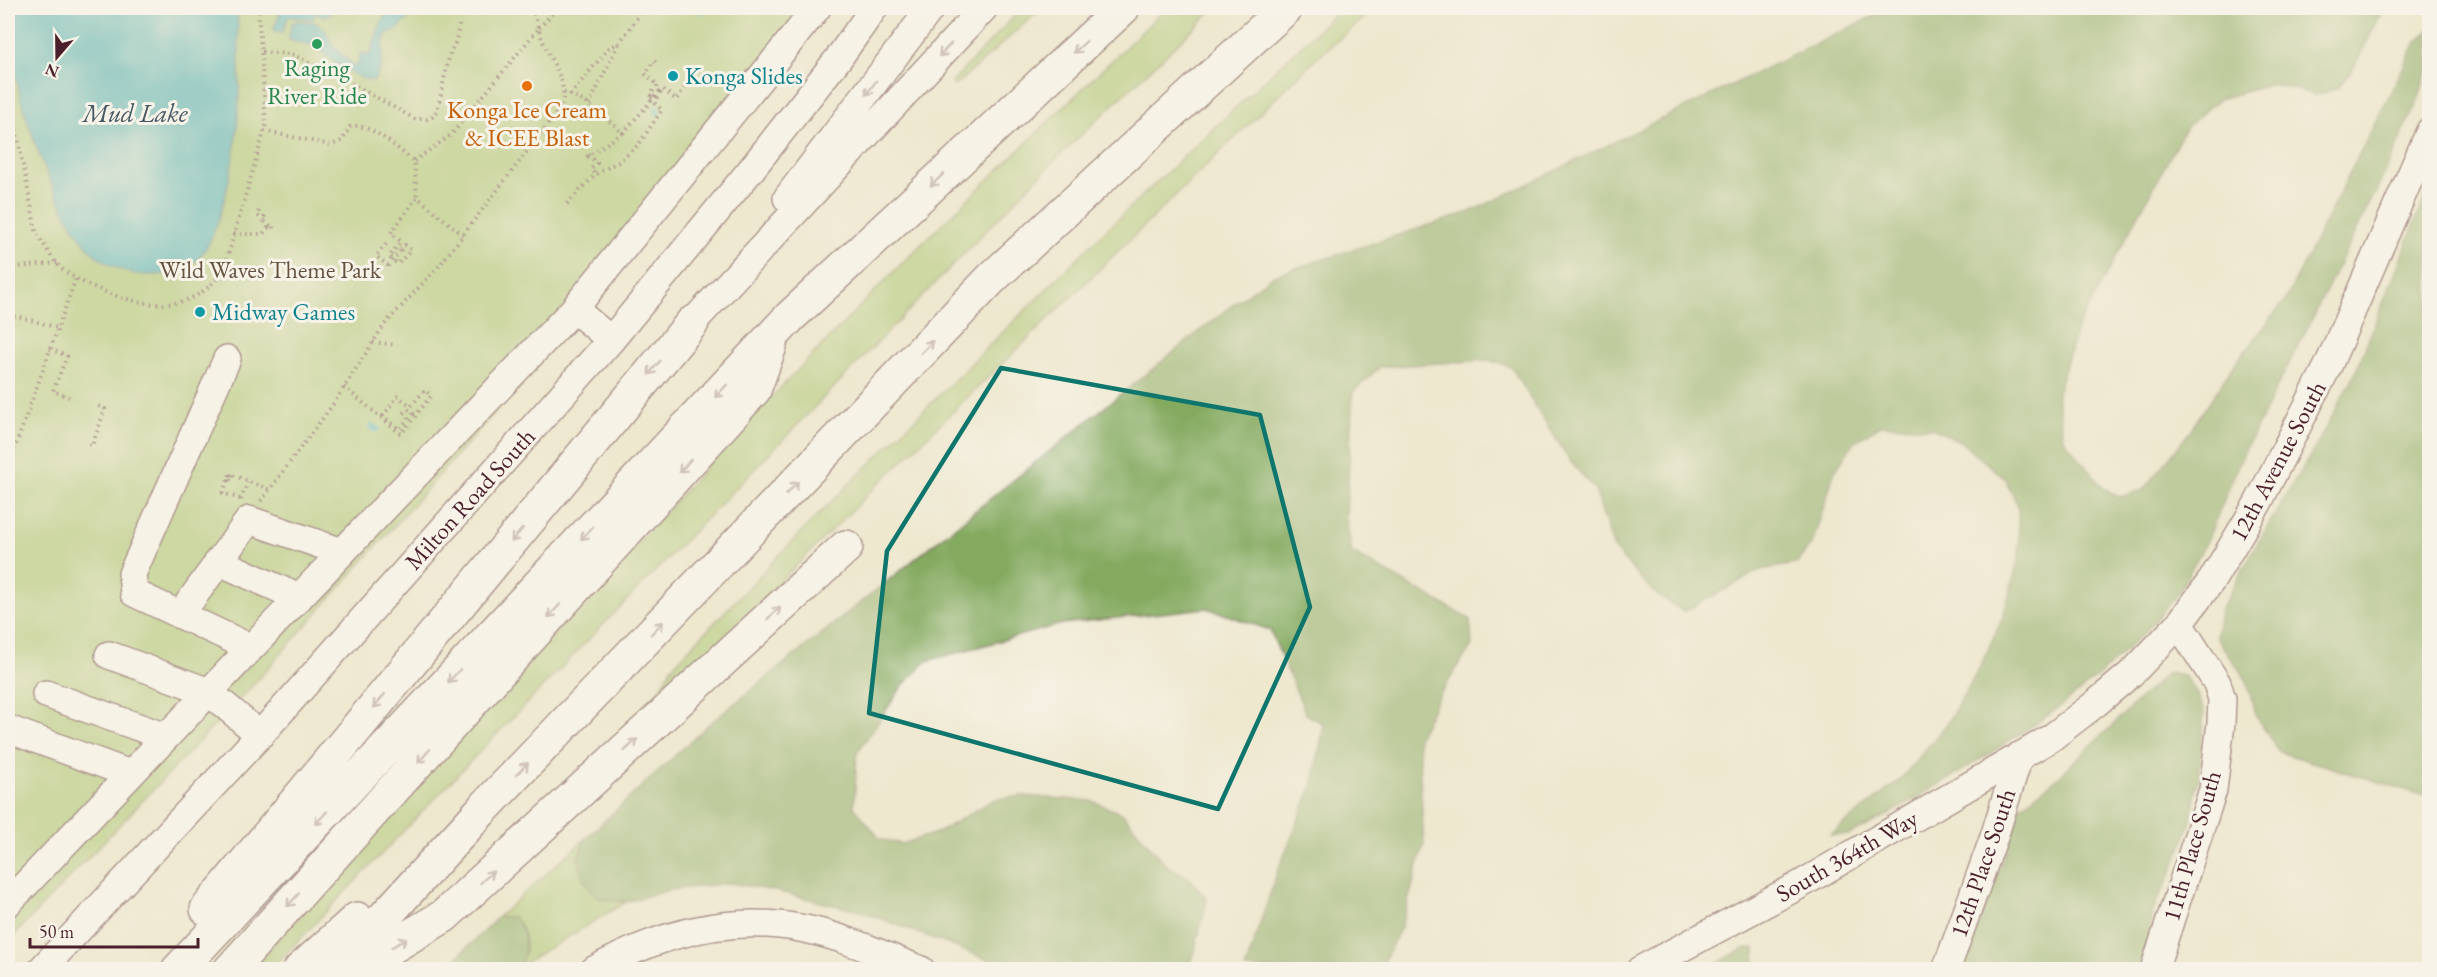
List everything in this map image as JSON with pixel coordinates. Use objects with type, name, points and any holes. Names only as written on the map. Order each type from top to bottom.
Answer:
[{"type":"highway","points":[[178,969],[775,333],[1123,8]]},
{"type":"highway","points":[[336,969],[481,812],[993,277],[1286,8]]},
{"type":"highway","points":[[157,969],[692,323]]},
{"type":"highway","points":[[230,969],[754,390],[775,333]]},
{"type":"highway","points":[[353,969],[444,916],[846,547]]},
{"type":"highway","points":[[300,969],[481,812]]},
{"type":"street","points":[[8,903],[574,309],[818,8]]},
{"type":"street","name":"Milton Road South","points":[[41,969],[260,735],[611,340],[750,171],[838,59],[874,8]]},
{"type":"street","points":[[692,323],[931,8]]},
{"type":"street","points":[[692,323],[984,8]]},
{"type":"street","name":"12th Avenue South","points":[[2050,738],[2134,671],[2179,624],[2212,580],[2258,502],[2317,387],[2430,131]]},
{"type":"street","points":[[574,309],[611,340]]},
{"type":"street","points":[[227,358],[132,574],[134,593],[251,648]]},
{"type":"street","points":[[180,615],[249,520],[342,552]]},
{"type":"street","points":[[218,561],[298,598]]},
{"type":"street","name":"11th Place South","points":[[2154,969],[2213,790],[2221,723],[2222,699],[2217,683],[2179,624]]},
{"type":"street","points":[[110,655],[209,692],[260,735]]},
{"type":"street","points":[[46,694],[166,737]]},
{"type":"street","points":[[8,729],[130,774]]},
{"type":"street","name":"South 364th Way","points":[[1640,969],[1796,887],[2050,738]]},
{"type":"street","name":"12th Place South","points":[[1946,969],[1994,837],[2019,756]]},
{"type":"street","points":[[594,969],[657,940],[726,925],[804,929],[921,969]]},
{"type":"path","points":[[8,88],[36,231],[64,272],[136,303],[177,303],[199,294],[214,283],[224,269],[266,125],[258,8]]},
{"type":"path","points":[[260,503],[344,387],[384,325],[439,266],[562,106],[564,93],[561,77],[545,45],[532,8]]},
{"type":"path","points":[[414,161],[451,135],[557,8]]},
{"type":"path","points":[[588,105],[620,42],[644,8]]},
{"type":"path","points":[[261,52],[291,54],[349,82],[408,116],[423,120],[432,117],[437,111],[459,25]]},
{"type":"path","points":[[570,95],[609,48],[620,42]]},
{"type":"path","points":[[567,204],[596,174],[620,161],[639,144],[662,110],[650,99],[652,96],[650,95],[658,85],[645,74],[654,61],[659,65]]},
{"type":"path","points":[[652,96],[656,99],[663,89],[676,100],[686,86]]},
{"type":"path","points":[[596,174],[591,169],[597,163],[586,156],[623,133],[662,89]]},
{"type":"path","points":[[564,93],[588,105],[623,133]]},
{"type":"path","points":[[264,131],[331,145],[342,141],[350,127],[361,126],[377,133],[414,161],[417,197],[392,233],[401,241],[388,257],[398,264],[411,250],[405,245],[388,266],[376,256],[386,244]]},
{"type":"path","points":[[417,197],[463,235]]},
{"type":"path","points":[[234,234],[263,234],[271,224],[265,218],[257,215],[259,211]]},
{"type":"path","points":[[8,268],[58,263]]},
{"type":"path","points":[[8,467],[76,278]]},
{"type":"path","points":[[8,316],[17,316],[58,328]]},
{"type":"path","points":[[373,342],[397,345]]},
{"type":"path","points":[[50,350],[67,356],[53,391],[69,397]]},
{"type":"path","points":[[344,387],[401,434],[432,396],[425,390],[411,406],[398,396],[383,416],[399,429],[413,413],[408,409],[404,412]]},
{"type":"path","points":[[90,446],[105,409],[98,406]]},
{"type":"path","points":[[232,482],[230,480],[232,474],[248,480],[245,490],[242,500],[223,493],[230,474],[239,478],[248,482],[270,490]]},
{"type":"highlighted area","points":[[1001,368],[1260,415],[1310,607],[1218,809],[869,713],[887,551]]},
{"type":"green space","name":"Wild Waves Theme Park","points":[[8,8],[824,8],[553,347],[253,685],[8,942]]},
{"type":"green space","points":[[1022,8],[1042,8],[955,86],[952,82]]},
{"type":"green space","points":[[1166,8],[1215,8],[1054,161],[271,969],[250,970],[746,423],[908,257]]},
{"type":"green space","points":[[1341,8],[1376,8],[1318,57],[863,499],[699,663],[680,680],[658,693],[671,668],[813,520],[1105,231]]},
{"type":"green space","points":[[1890,8],[2384,8],[2354,67],[2338,88],[2316,95],[2273,84],[2219,99],[2186,127],[2077,329],[2057,393],[2063,438],[2102,487],[2119,497],[2143,490],[2185,438],[2237,361],[2285,301],[2415,44],[2429,30],[2429,67],[2418,100],[2378,188],[2242,456],[2207,541],[2178,593],[2145,632],[2099,676],[2053,712],[1893,812],[1849,835],[1830,835],[1900,780],[1946,725],[1979,669],[2003,617],[2019,557],[2018,506],[2005,479],[1961,442],[1932,428],[1881,425],[1854,442],[1834,473],[1813,542],[1796,564],[1760,570],[1684,612],[1653,592],[1614,549],[1595,490],[1570,461],[1511,367],[1489,360],[1380,367],[1353,392],[1346,518],[1352,553],[1470,619],[1472,645],[1440,694],[1418,737],[1424,844],[1401,927],[1380,969],[1245,969],[1278,870],[1312,787],[1324,724],[1306,714],[1270,630],[1207,608],[1062,624],[927,661],[903,685],[857,753],[854,807],[880,839],[902,844],[939,832],[995,799],[1023,796],[1093,801],[1123,814],[1165,864],[1191,879],[1207,900],[1190,969],[1013,969],[863,912],[775,891],[730,883],[669,890],[626,902],[598,898],[584,880],[578,858],[586,838],[710,723],[1231,306],[1274,275],[1470,212]]},
{"type":"green space","points":[[2429,187],[2430,797],[2279,752],[2255,715],[2247,681],[2216,637],[2220,611],[2354,376]]},
{"type":"green space","points":[[2168,672],[2183,675],[2195,690],[2204,710],[2199,775],[2190,825],[2170,876],[2153,910],[2141,969],[1961,970],[2021,806],[2056,779]]},
{"type":"green space","points":[[586,838],[578,858],[598,898],[626,902],[518,967],[525,950],[498,917]]},
{"type":"green space","points":[[498,917],[514,917],[522,930],[525,950],[516,970],[445,969]]},
{"type":"green space","points":[[1745,948],[1755,948],[1755,969],[1706,969]]},
{"type":"water","name":"Mud Lake","points":[[16,8],[237,8],[239,100],[235,146],[226,193],[216,228],[204,252],[193,264],[168,274],[134,274],[102,260],[84,242],[71,222],[46,172],[20,95],[15,67]]},
{"type":"water","points":[[282,8],[336,8],[325,17],[316,13],[313,19],[288,17],[282,33],[273,30]]},
{"type":"water","name":"Raging River Ride","points":[[389,8],[407,8],[409,17],[397,30],[385,35],[381,65],[373,81],[346,70],[312,45],[289,40],[291,24],[297,21],[315,22],[324,29],[334,47],[357,66],[360,54],[364,53],[369,56]]},
{"type":"waterway","points":[[372,427],[377,429]]},
{"type":"place","name":"Raging River Ride","points":[[317,44]]},
{"type":"place","name":"Konga Slides","points":[[673,76]]},
{"type":"place","name":"Konga Ice Cream & ICEE Blast","points":[[527,86]]},
{"type":"place","name":"Midway Games","points":[[200,312]]}]
